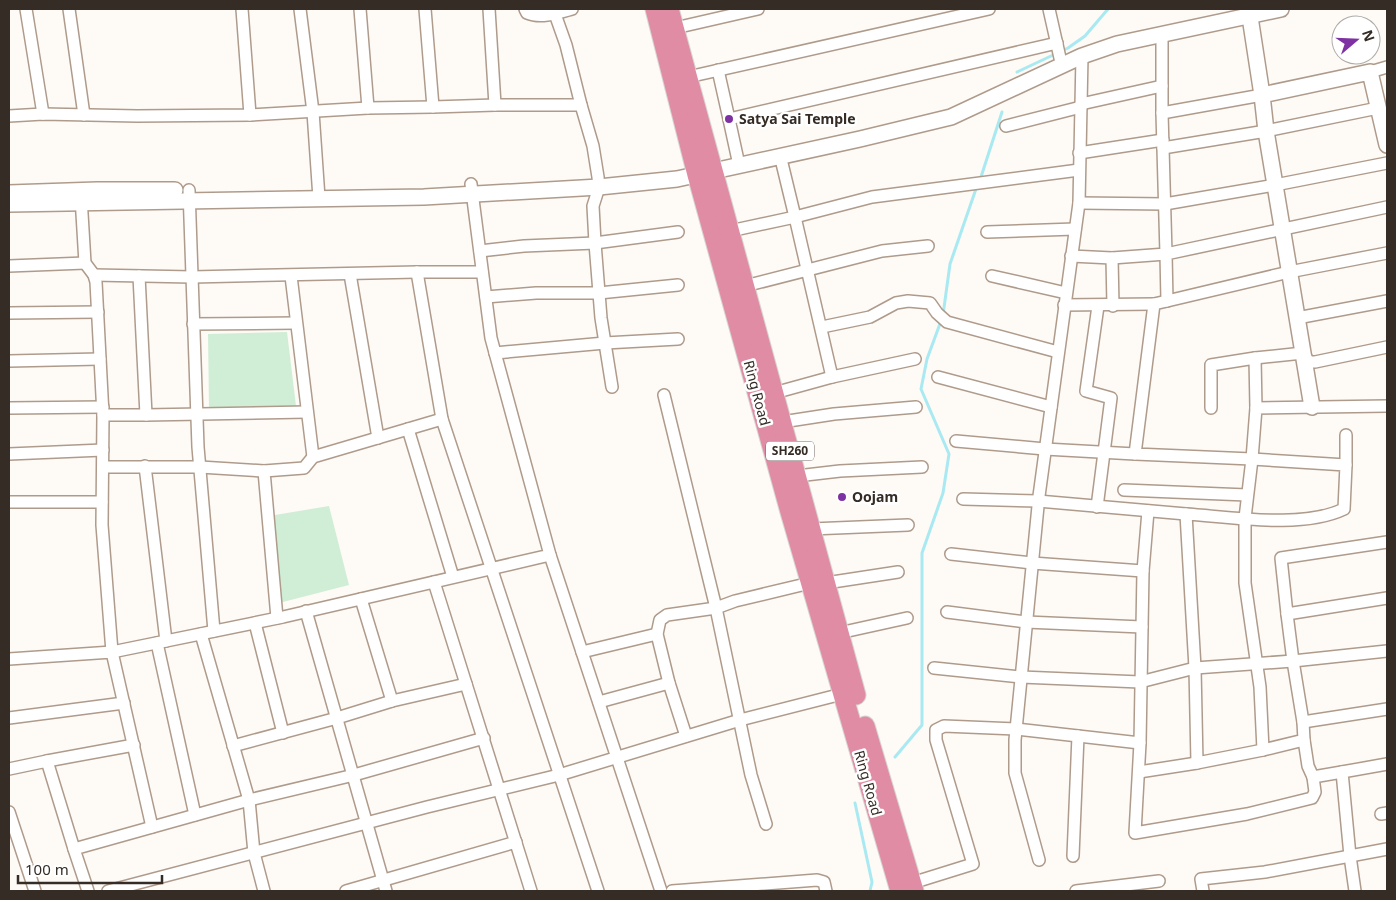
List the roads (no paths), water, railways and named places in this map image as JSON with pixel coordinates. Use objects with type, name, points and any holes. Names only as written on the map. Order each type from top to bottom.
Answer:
[{"type":"highway","name":"Ring Road","points":[[655,9],[704,168],[843,674],[909,889]]},
{"type":"highway","name":"Ring Road","points":[[670,9],[688,77],[704,168],[730,231],[811,529],[818,583],[839,633],[843,674],[842,694],[909,889]]},
{"type":"street","points":[[26,9],[43,114]]},
{"type":"street","points":[[69,9],[84,115]]},
{"type":"street","points":[[242,9],[250,115]]},
{"type":"street","points":[[300,9],[313,112],[318,193]]},
{"type":"street","points":[[360,9],[368,108]]},
{"type":"street","points":[[425,9],[433,107]]},
{"type":"street","points":[[489,9],[495,105]]},
{"type":"street","points":[[525,9],[528,14],[534,16],[556,14],[572,9]]},
{"type":"street","points":[[675,28],[758,9]]},
{"type":"street","points":[[688,77],[989,9]]},
{"type":"street","points":[[1049,9],[1062,62]]},
{"type":"street","points":[[738,161],[780,155],[860,139],[951,117],[1062,62],[1080,48],[1115,36],[1282,9]]},
{"type":"street","points":[[9,193],[81,197],[318,193],[424,197],[472,189],[598,182],[677,175],[949,109],[1062,62],[1117,44],[1162,36],[1249,13]]},
{"type":"street","points":[[1249,13],[1266,131],[1312,407]]},
{"type":"street","points":[[556,14],[593,146],[598,182],[593,206],[599,293],[612,386]]},
{"type":"street","points":[[1162,36],[1167,301]]},
{"type":"street","points":[[729,119],[1056,43]]},
{"type":"street","points":[[1040,860],[1015,773],[1016,729],[1038,501],[1079,203],[1082,56]]},
{"type":"street","points":[[1162,113],[1262,95],[1387,68]]},
{"type":"street","points":[[718,70],[738,161]]},
{"type":"street","points":[[1370,72],[1387,145]]},
{"type":"street","points":[[1006,126],[1162,86]]},
{"type":"street","points":[[9,116],[43,114],[250,115],[368,108],[581,105]]},
{"type":"street","points":[[1080,153],[1266,131],[1378,108]]},
{"type":"street","points":[[780,155],[822,327],[832,377]]},
{"type":"street","points":[[1079,203],[1165,204],[1387,163]]},
{"type":"street","points":[[730,231],[872,197],[1079,170]]},
{"type":"street","points":[[472,189],[491,338],[495,353],[550,555],[660,891]]},
{"type":"street","points":[[189,195],[200,468],[214,631]]},
{"type":"street","points":[[9,204],[81,197]]},
{"type":"street","points":[[81,197],[85,263],[94,275],[98,312],[103,411],[102,526],[112,652],[152,827]]},
{"type":"street","points":[[1071,256],[1112,258],[1166,254],[1387,207]]},
{"type":"street","points":[[987,232],[1075,229]]},
{"type":"street","points":[[480,250],[596,243],[678,232]]},
{"type":"street","points":[[745,286],[882,251],[928,246]]},
{"type":"street","points":[[992,276],[1065,299],[1098,306],[1154,304],[1289,272],[1387,253]]},
{"type":"street","points":[[1112,258],[1113,306]]},
{"type":"street","points":[[9,266],[85,263]]},
{"type":"street","points":[[417,272],[442,419],[598,891]]},
{"type":"street","points":[[94,275],[192,277],[482,272]]},
{"type":"street","points":[[350,274],[378,438]]},
{"type":"street","points":[[140,276],[146,415]]},
{"type":"street","points":[[290,276],[313,457]]},
{"type":"street","points":[[486,297],[536,293],[599,293],[678,285]]},
{"type":"street","points":[[822,327],[870,317],[896,303],[908,301],[930,303],[947,322],[1058,352]]},
{"type":"street","points":[[1297,318],[1387,301]]},
{"type":"street","points":[[1135,454],[1154,304]]},
{"type":"street","points":[[1097,507],[1111,398],[1086,391],[1098,306]]},
{"type":"street","points":[[9,313],[98,312]]},
{"type":"street","points":[[194,324],[296,323]]},
{"type":"street","points":[[495,353],[605,343],[678,339]]},
{"type":"street","points":[[1303,353],[1309,362],[1314,362],[1387,347]]},
{"type":"street","points":[[1211,408],[1211,365],[1303,353]]},
{"type":"street","points":[[1255,358],[1256,408],[1245,518],[1245,583],[1260,687],[1263,750]]},
{"type":"street","points":[[9,361],[100,359]]},
{"type":"street","points":[[774,393],[832,377],[915,359]]},
{"type":"street","points":[[938,377],[1051,407]]},
{"type":"street","points":[[664,395],[716,608],[751,775],[766,824]]},
{"type":"street","points":[[1256,408],[1387,406]]},
{"type":"street","points":[[782,422],[834,414],[916,407]]},
{"type":"street","points":[[9,408],[103,411],[146,415],[307,412]]},
{"type":"street","points":[[103,467],[145,466],[264,471],[304,468],[313,457],[442,419]]},
{"type":"street","points":[[408,429],[453,578]]},
{"type":"street","points":[[963,499],[1038,501],[1286,521],[1332,515],[1344,510],[1346,435]]},
{"type":"street","points":[[956,441],[1045,449],[1346,465]]},
{"type":"street","points":[[9,454],[103,450]]},
{"type":"street","points":[[145,466],[162,642],[195,815]]},
{"type":"street","points":[[796,476],[840,471],[922,467]]},
{"type":"street","points":[[264,471],[276,618]]},
{"type":"street","points":[[1124,490],[1248,495]]},
{"type":"street","points":[[9,502],[102,502]]},
{"type":"street","points":[[1148,511],[1143,571],[1140,743],[1135,833],[1247,814],[1312,798],[1315,792],[1304,740],[1281,558],[1387,542]]},
{"type":"street","points":[[1186,514],[1195,668],[1197,763]]},
{"type":"street","points":[[811,529],[908,525]]},
{"type":"street","points":[[951,554],[1032,563],[1143,571]]},
{"type":"street","points":[[9,659],[112,652],[306,612],[550,555]]},
{"type":"street","points":[[686,736],[669,683],[657,634],[660,620],[667,615],[716,608],[735,601],[818,583],[898,572]]},
{"type":"street","points":[[434,582],[531,891]]},
{"type":"street","points":[[1287,614],[1387,598]]},
{"type":"street","points":[[362,599],[392,701]]},
{"type":"street","points":[[306,612],[385,886]]},
{"type":"street","points":[[947,612],[1026,622],[1142,627]]},
{"type":"street","points":[[839,633],[906,618]]},
{"type":"street","points":[[255,623],[282,733]]},
{"type":"street","points":[[201,634],[249,800],[254,853],[264,891]]},
{"type":"street","points":[[582,652],[657,634]]},
{"type":"street","points":[[934,668],[1022,677],[1140,682],[1195,668],[1387,651]]},
{"type":"street","points":[[599,702],[669,683]]},
{"type":"street","points":[[233,746],[392,701],[466,684]]},
{"type":"street","points":[[108,891],[499,788],[559,775],[740,720],[842,694]]},
{"type":"street","points":[[9,718],[124,704]]},
{"type":"street","points":[[1303,722],[1387,709]]},
{"type":"street","points":[[909,889],[973,864],[936,740],[936,730],[944,726],[1016,729],[1140,743]]},
{"type":"street","points":[[1073,856],[1078,736]]},
{"type":"street","points":[[74,849],[249,800],[354,775],[484,738]]},
{"type":"street","points":[[1138,772],[1197,763],[1304,740]]},
{"type":"street","points":[[9,769],[134,745]]},
{"type":"street","points":[[47,761],[88,891]]},
{"type":"street","points":[[1313,777],[1387,764]]},
{"type":"street","points":[[1342,772],[1355,891]]},
{"type":"street","points":[[9,812],[36,891]]},
{"type":"street","points":[[346,891],[385,886],[516,842]]},
{"type":"street","points":[[1203,891],[1201,879],[1265,872],[1387,849]]},
{"type":"street","points":[[672,891],[818,880],[824,882],[826,891]]},
{"type":"street","points":[[1076,891],[1159,881]]},
{"type":"waterway","points":[[1017,72],[1068,48],[1085,36],[1108,9]]},
{"type":"waterway","points":[[980,180],[1002,112]]},
{"type":"waterway","points":[[943,315],[950,264],[977,186]]},
{"type":"waterway","points":[[895,757],[922,725],[922,553],[943,493],[949,454],[921,389],[927,359],[941,321]]},
{"type":"waterway","points":[[855,803],[872,882],[870,891]]},
{"type":"place","name":"Satya Sai Temple","points":[[729,119]]},
{"type":"place","name":"Oojam","points":[[842,497]]}]
